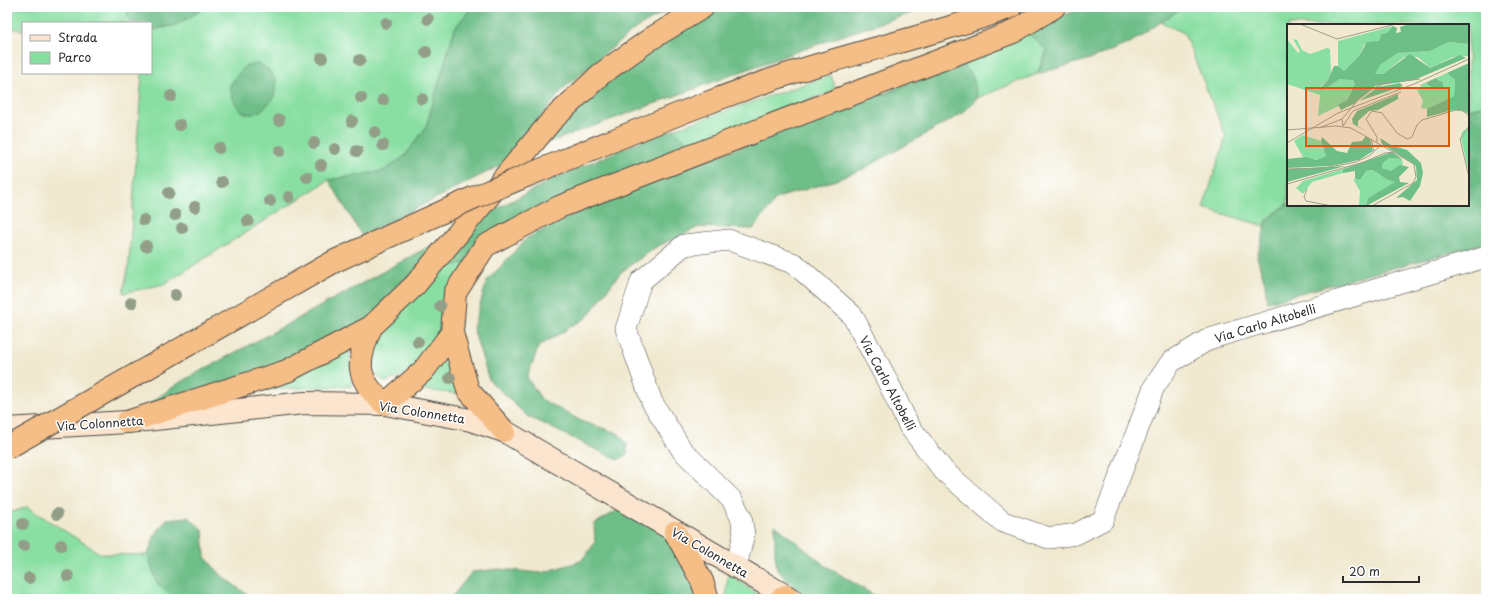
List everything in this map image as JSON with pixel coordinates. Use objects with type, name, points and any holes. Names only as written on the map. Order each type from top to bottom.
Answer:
[{"type":"highway","points":[[127,422],[287,371],[371,327],[415,285],[552,120],[601,74],[652,38],[703,7]]},
{"type":"highway","points":[[7,448],[335,261],[475,197],[715,100],[814,66],[970,22],[1011,7]]},
{"type":"highway","points":[[504,431],[468,390],[452,333],[455,293],[485,246],[558,207],[1013,32],[1054,7]]},
{"type":"highway","points":[[371,327],[363,346],[360,363],[362,378],[372,393],[385,404],[423,371],[452,333]]},
{"type":"highway","points":[[675,532],[702,581],[708,599]]},
{"type":"main road","name":"Via Colonnetta","points":[[7,429],[127,422],[304,403],[385,404],[471,420],[504,431],[786,598]]},
{"type":"street","name":"Via Carlo Altobelli","points":[[736,567],[744,534],[741,517],[732,500],[682,450],[652,402],[626,329],[641,281],[684,245],[729,240],[795,264],[852,315],[886,378],[909,426],[944,471],[1003,522],[1049,538],[1076,534],[1103,520],[1154,386],[1171,362],[1209,339],[1486,257]]},
{"type":"green space","points":[[7,7],[128,7],[128,17],[131,22],[22,22],[22,31],[7,26]]},
{"type":"green space","points":[[128,7],[206,7],[176,25],[152,30],[152,22],[131,22],[128,17]]},
{"type":"green space","points":[[206,7],[472,7],[455,28],[426,127],[405,156],[384,171],[329,180],[164,284],[123,293],[129,262],[142,74],[152,74],[152,30],[176,25]]},
{"type":"green space","points":[[472,7],[674,7],[636,28],[564,88],[503,164],[362,236],[329,180],[384,171],[405,156],[426,127],[455,28]]},
{"type":"green space","points":[[721,7],[930,7],[786,55],[547,143],[574,110],[630,57]]},
{"type":"green space","points":[[1085,7],[1183,7],[1130,43],[1090,59],[1037,74],[1047,51],[1033,37],[1023,31]]},
{"type":"green space","points":[[1183,7],[1486,7],[1486,105],[1469,109],[1469,24],[1287,24],[1287,204],[1267,220],[1265,226],[1203,208],[1226,137],[1184,33],[1161,22]]},
{"type":"green space","points":[[1023,31],[1033,37],[1047,51],[1037,74],[977,98],[973,77],[871,99]]},
{"type":"green space","points":[[259,64],[269,70],[276,80],[274,97],[257,113],[245,113],[236,105],[230,85],[246,65]]},
{"type":"green space","points":[[963,65],[973,77],[977,98],[963,113],[865,168],[836,180],[777,198],[753,229],[699,227],[656,247],[621,272],[587,317],[539,346],[527,377],[541,399],[583,422],[618,433],[627,444],[627,454],[618,460],[527,416],[489,380],[473,328],[487,281],[527,238],[622,191]]},
{"type":"green space","points":[[831,75],[836,90],[688,147],[684,139],[674,129]]},
{"type":"green space","points":[[1486,105],[1486,243],[1267,302],[1265,283],[1257,257],[1267,221],[1287,204],[1287,206],[1469,206],[1469,109]]},
{"type":"green space","points":[[674,129],[684,139],[688,147],[469,261],[457,265],[444,258],[472,222],[553,179],[636,143]]},
{"type":"green space","points":[[455,232],[367,324],[297,360],[144,407],[182,381]]},
{"type":"green space","points":[[444,258],[469,261],[446,333],[418,365],[398,378],[385,382],[374,373],[370,363],[377,339]]},
{"type":"green space","points":[[349,346],[352,386],[254,390]]},
{"type":"green space","points":[[454,349],[469,395],[415,389]]},
{"type":"green space","points":[[27,507],[101,554],[148,555],[157,583],[173,599],[7,599],[7,514]]},
{"type":"green space","points":[[620,509],[665,533],[695,583],[698,599],[450,599],[472,572],[499,569],[542,573],[581,561],[595,543],[594,524]]},
{"type":"green space","points":[[188,517],[203,530],[205,557],[222,576],[253,599],[173,599],[157,583],[148,555],[155,535],[167,519]]},
{"type":"green space","points":[[775,525],[823,564],[880,599],[814,599],[795,588],[777,570],[775,553]]},
{"type":"green space","points":[[728,573],[764,599],[726,599]]}]
